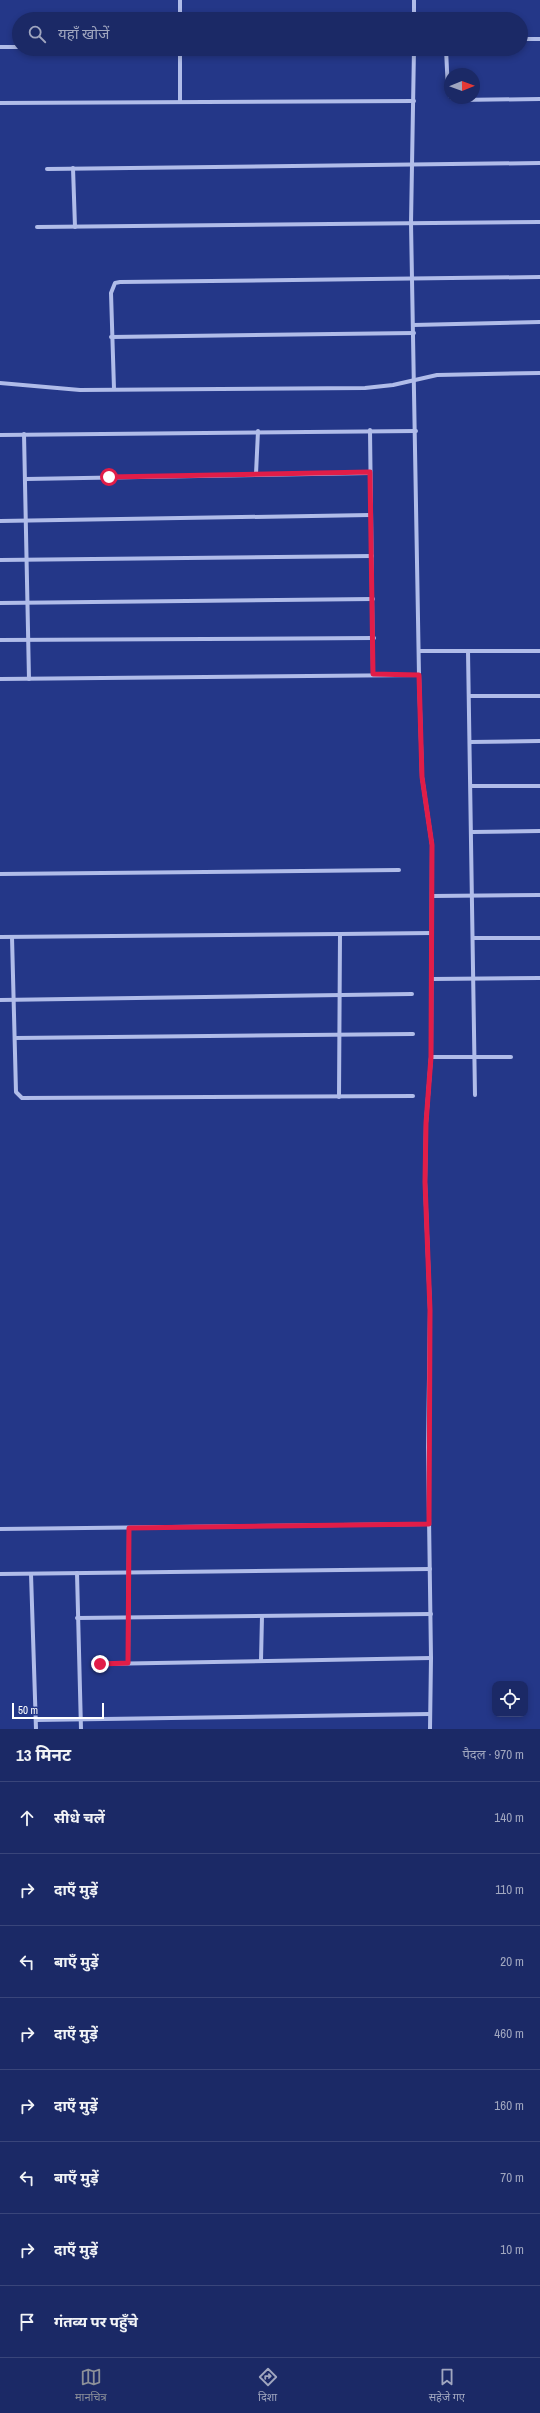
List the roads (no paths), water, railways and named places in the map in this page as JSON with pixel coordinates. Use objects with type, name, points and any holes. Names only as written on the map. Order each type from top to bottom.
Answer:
[{"type":"street","points":[[180,0],[180,12]]},
{"type":"street","points":[[414,0],[414,12]]},
{"type":"street","points":[[528,39],[540,39]]},
{"type":"street","points":[[0,47],[12,47]]},
{"type":"street","points":[[180,56],[180,101]]},
{"type":"street","points":[[414,56],[411,223],[416,431],[419,675],[422,777],[432,845],[431,1057],[426,1123],[425,1182],[430,1310],[429,1524],[432,1658],[430,1729]]},
{"type":"street","points":[[446,56],[447,68]]},
{"type":"street","points":[[480,100],[540,99]]},
{"type":"street","points":[[0,103],[414,101]]},
{"type":"street","points":[[47,168],[540,163]]},
{"type":"street","points":[[73,168],[75,227]]},
{"type":"street","points":[[37,227],[540,222]]},
{"type":"street","points":[[114,389],[111,337],[112,288],[115,283],[412,277],[540,277]]},
{"type":"street","points":[[413,325],[540,322]]},
{"type":"street","points":[[111,337],[414,333]]},
{"type":"street","points":[[0,383],[80,390],[365,388],[394,385],[415,379],[463,373],[540,373]]},
{"type":"street","points":[[370,430],[370,515],[374,638],[373,674]]},
{"type":"street","points":[[0,435],[258,431],[416,431]]},
{"type":"street","points":[[256,474],[258,431]]},
{"type":"street","points":[[24,434],[26,479],[26,603],[29,679]]},
{"type":"street","points":[[26,479],[370,472]]},
{"type":"street","points":[[0,521],[370,515]]},
{"type":"street","points":[[0,560],[372,556]]},
{"type":"street","points":[[0,603],[373,599]]},
{"type":"street","points":[[0,640],[374,638]]},
{"type":"street","points":[[419,651],[540,651]]},
{"type":"street","points":[[468,651],[474,896],[475,1095]]},
{"type":"street","points":[[0,680],[373,674],[419,675]]},
{"type":"street","points":[[469,696],[540,696]]},
{"type":"street","points":[[470,742],[540,741]]},
{"type":"street","points":[[471,786],[540,786]]},
{"type":"street","points":[[472,832],[540,831]]},
{"type":"street","points":[[0,874],[400,870]]},
{"type":"street","points":[[432,896],[540,895]]},
{"type":"street","points":[[0,937],[432,933]]},
{"type":"street","points":[[339,1097],[340,934]]},
{"type":"street","points":[[12,937],[16,1092],[22,1098],[414,1096]]},
{"type":"street","points":[[474,938],[540,938]]},
{"type":"street","points":[[432,979],[540,978]]},
{"type":"street","points":[[0,1000],[412,994]]},
{"type":"street","points":[[15,1038],[413,1034]]},
{"type":"street","points":[[431,1057],[511,1057]]},
{"type":"street","points":[[0,1530],[429,1524]]},
{"type":"street","points":[[128,1663],[129,1528]]},
{"type":"street","points":[[0,1574],[430,1569]]},
{"type":"street","points":[[77,1573],[81,1729]]},
{"type":"street","points":[[31,1574],[36,1729]]},
{"type":"street","points":[[77,1618],[128,1616],[431,1614]]},
{"type":"street","points":[[261,1660],[262,1616]]},
{"type":"street","points":[[100,1664],[432,1658]]},
{"type":"street","points":[[36,1720],[430,1714]]}]
